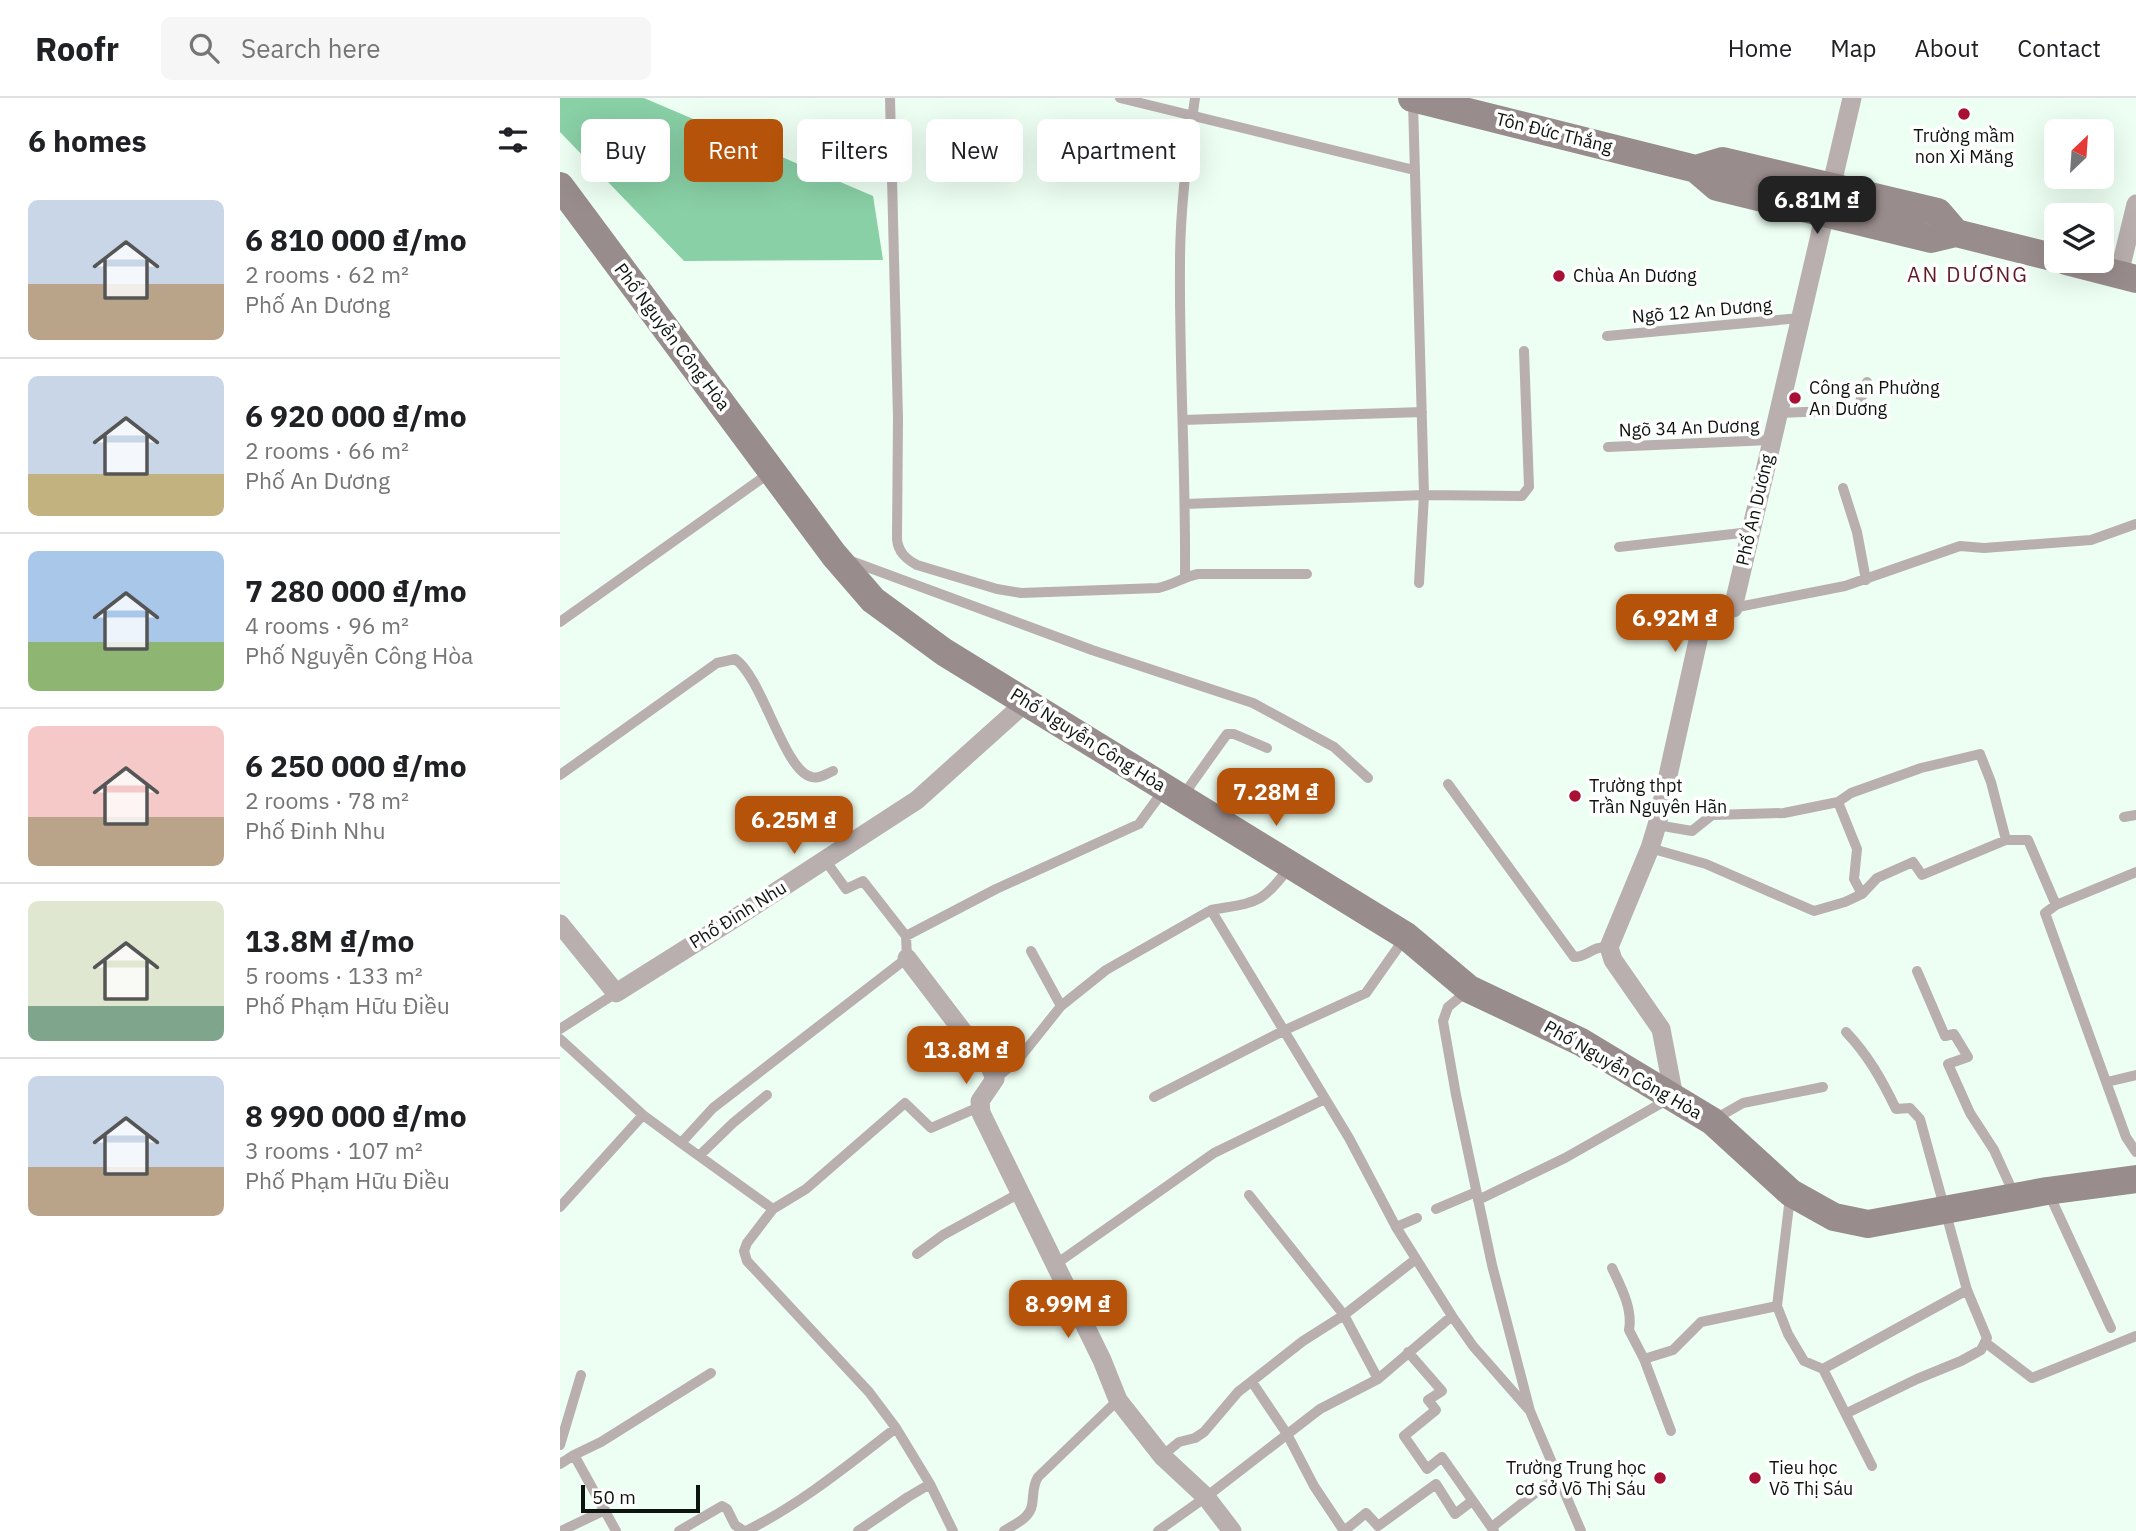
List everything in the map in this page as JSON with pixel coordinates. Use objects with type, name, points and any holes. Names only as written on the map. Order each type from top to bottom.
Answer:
[{"type":"street","name":"Tôn Đức Thắng","points":[[1413,98],[1696,169],[1723,161],[1828,199],[1938,212],[1956,233],[2044,255]]},
{"type":"street","name":"Phố An Dương","points":[[1733,608],[1852,98]]},
{"type":"street","name":"Phố Nguyễn Công Hòa","points":[[560,186],[834,555],[873,600],[944,652],[1406,936],[1469,989],[1581,1042],[1712,1121],[1791,1193],[1834,1217],[1868,1224],[2047,1191],[2136,1179]]},
{"type":"street","points":[[2128,276],[2136,204]]},
{"type":"street","points":[[1674,1097],[1661,1029],[1613,960],[1609,947],[1657,825],[1703,618],[1707,614],[1733,608]]},
{"type":"street","name":"Phố Đinh Nhu","points":[[616,993],[918,800],[1026,702]]},
{"type":"street","points":[[560,925],[616,993]]},
{"type":"street","points":[[908,958],[995,1079],[979,1107],[1056,1264],[1118,1400],[1162,1456],[1206,1497],[1232,1531]]},
{"type":"lane","points":[[890,98],[898,418],[897,539],[900,551],[907,559],[917,565],[997,589],[1021,593],[1158,588],[1198,574],[1307,574]]},
{"type":"lane","points":[[1120,98],[1414,170]]},
{"type":"lane","points":[[1185,577],[1180,260],[1183,199],[1195,98]]},
{"type":"lane","points":[[1413,98],[1424,495],[1419,583]]},
{"type":"lane","name":"Ngõ 12 An Dương","points":[[1607,336],[1800,317]]},
{"type":"lane","points":[[1185,504],[1424,495],[1522,496],[1529,487],[1524,351]]},
{"type":"lane","points":[[1777,413],[1857,410],[1867,382]]},
{"type":"lane","points":[[1183,420],[1422,412]]},
{"type":"lane","name":"Ngõ 34 An Dương","points":[[1608,447],[1771,440]]},
{"type":"lane","points":[[560,622],[772,472]]},
{"type":"lane","points":[[1843,488],[1857,532],[1866,580]]},
{"type":"lane","points":[[1733,608],[1866,580],[1960,546],[1984,548],[2091,540],[2136,524]]},
{"type":"lane","points":[[1619,548],[1750,532]]},
{"type":"lane","points":[[834,555],[1092,650],[1253,703],[1334,747],[1368,778]]},
{"type":"lane","points":[[560,775],[717,663],[734,659],[752,679],[800,770],[817,778],[832,771]]},
{"type":"lane","points":[[906,936],[996,889],[1139,824],[1174,793],[1227,734],[1234,734],[1267,748]]},
{"type":"lane","points":[[1657,825],[1692,831],[1712,815],[1784,813],[1838,802],[1850,793],[1921,768],[1980,754],[1991,782],[2006,840]]},
{"type":"lane","points":[[1448,785],[1574,957],[1581,957],[1598,947],[1609,947]]},
{"type":"lane","points":[[1838,802],[1857,849],[1854,879],[1862,894]]},
{"type":"lane","points":[[2124,817],[2136,815]]},
{"type":"lane","points":[[1650,848],[1706,864],[1814,911],[1862,894],[1877,878],[1913,862],[1922,875],[2006,840],[2028,840],[2056,905]]},
{"type":"lane","points":[[681,1143],[713,1108],[908,958],[906,936],[863,881],[846,889],[825,860]]},
{"type":"lane","points":[[995,1079],[1018,1060],[1060,1006],[1105,970],[1211,910],[1260,899],[1275,887],[1290,865]]},
{"type":"lane","points":[[2136,872],[2056,905],[2045,913],[2107,1082],[2136,1152]]},
{"type":"lane","points":[[1211,910],[1349,1139],[1396,1227],[1452,1316],[1473,1346],[1530,1411]]},
{"type":"lane","points":[[1154,1097],[1283,1031],[1366,993],[1406,936]]},
{"type":"lane","points":[[1031,951],[1060,1006]]},
{"type":"lane","points":[[1917,971],[1945,1036],[1954,1034],[1968,1057],[1948,1064],[1970,1113],[1994,1150],[2016,1197]]},
{"type":"lane","points":[[1469,989],[1448,1007],[1443,1021],[1456,1096],[1492,1265],[1530,1411],[1581,1531]]},
{"type":"lane","points":[[560,1028],[616,993]]},
{"type":"lane","points":[[1846,1032],[1861,1047],[1880,1076],[1896,1109],[1910,1108],[1920,1119],[1966,1290],[1987,1338],[1981,1350],[1961,1361],[1847,1413]]},
{"type":"lane","points":[[560,1039],[643,1115],[773,1209]]},
{"type":"lane","points":[[2107,1082],[2136,1075]]},
{"type":"lane","points":[[1712,1121],[1743,1102],[1823,1087]]},
{"type":"lane","points":[[699,1156],[767,1095]]},
{"type":"lane","points":[[1436,1209],[1477,1196],[1565,1158],[1674,1097]]},
{"type":"lane","points":[[1056,1264],[1214,1153],[1325,1099]]},
{"type":"lane","points":[[953,1531],[930,1484],[896,1428],[869,1392],[747,1261],[744,1251],[773,1209],[806,1189],[905,1103],[931,1128],[979,1107]]},
{"type":"lane","points":[[560,1207],[643,1115]]},
{"type":"lane","points":[[2047,1191],[2111,1328]]},
{"type":"lane","points":[[917,1254],[943,1235],[1020,1193]]},
{"type":"lane","points":[[1791,1193],[1777,1306],[1788,1334],[1804,1361],[1823,1369],[1872,1466]]},
{"type":"lane","points":[[1250,1195],[1344,1315],[1378,1379]]},
{"type":"lane","points":[[1396,1227],[1417,1218]]},
{"type":"lane","points":[[1162,1456],[1179,1442],[1195,1438],[1204,1432],[1238,1392],[1416,1259]]},
{"type":"lane","points":[[1612,1268],[1624,1294],[1631,1320],[1629,1331],[1644,1359],[1671,1431]]},
{"type":"lane","points":[[1823,1369],[1966,1290]]},
{"type":"lane","points":[[1644,1359],[1673,1350],[1701,1322],[1777,1306]]},
{"type":"lane","points":[[1158,1531],[1320,1409],[1378,1379],[1452,1316]]},
{"type":"lane","points":[[1986,1343],[2032,1378],[2136,1336]]},
{"type":"lane","points":[[1408,1352],[1442,1391],[1428,1400],[1436,1410],[1404,1436],[1427,1469],[1442,1457],[1493,1529],[1544,1486],[1559,1480]]},
{"type":"lane","points":[[560,1464],[601,1442],[711,1373]]},
{"type":"lane","points":[[560,1445],[581,1375]]},
{"type":"lane","points":[[1252,1382],[1287,1434],[1314,1486],[1343,1531],[1366,1513],[1378,1526],[1436,1484],[1455,1514],[1472,1501]]},
{"type":"lane","points":[[1004,1531],[1026,1517],[1032,1508],[1033,1486],[1038,1477],[1118,1400]]},
{"type":"lane","points":[[679,1531],[722,1506],[727,1509],[735,1525],[745,1531],[768,1521],[811,1493],[896,1428]]},
{"type":"lane","points":[[574,1455],[616,1531]]},
{"type":"lane","points":[[859,1531],[930,1484]]},
{"type":"lane","points":[[561,1531],[605,1510]]},
{"type":"shaded area","points":[[560,98],[644,98],[693,119],[684,119],[684,182],[783,182],[783,157],[797,163],[797,182],[840,182],[873,196],[883,260],[684,261],[608,182],[670,182],[670,119],[581,119],[581,154],[560,132]]},
{"type":"place","name":"Trường mầm non Xi Măng","points":[[1964,114]]},
{"type":"place","name":"Chùa An Dương","points":[[1559,276]]},
{"type":"place","name":"Công an Phường An Dương","points":[[1795,398]]},
{"type":"place","name":"Trường thpt Trần Nguyên Hãn","points":[[1575,796]]},
{"type":"place","name":"Trường Trung học cơ sở Võ Thị Sáu","points":[[1660,1478]]},
{"type":"place","name":"Tieu học Võ Thị Sáu","points":[[1755,1478]]},
{"type":"district","name":"AN DƯƠNG","points":[[1968,275]]}]
